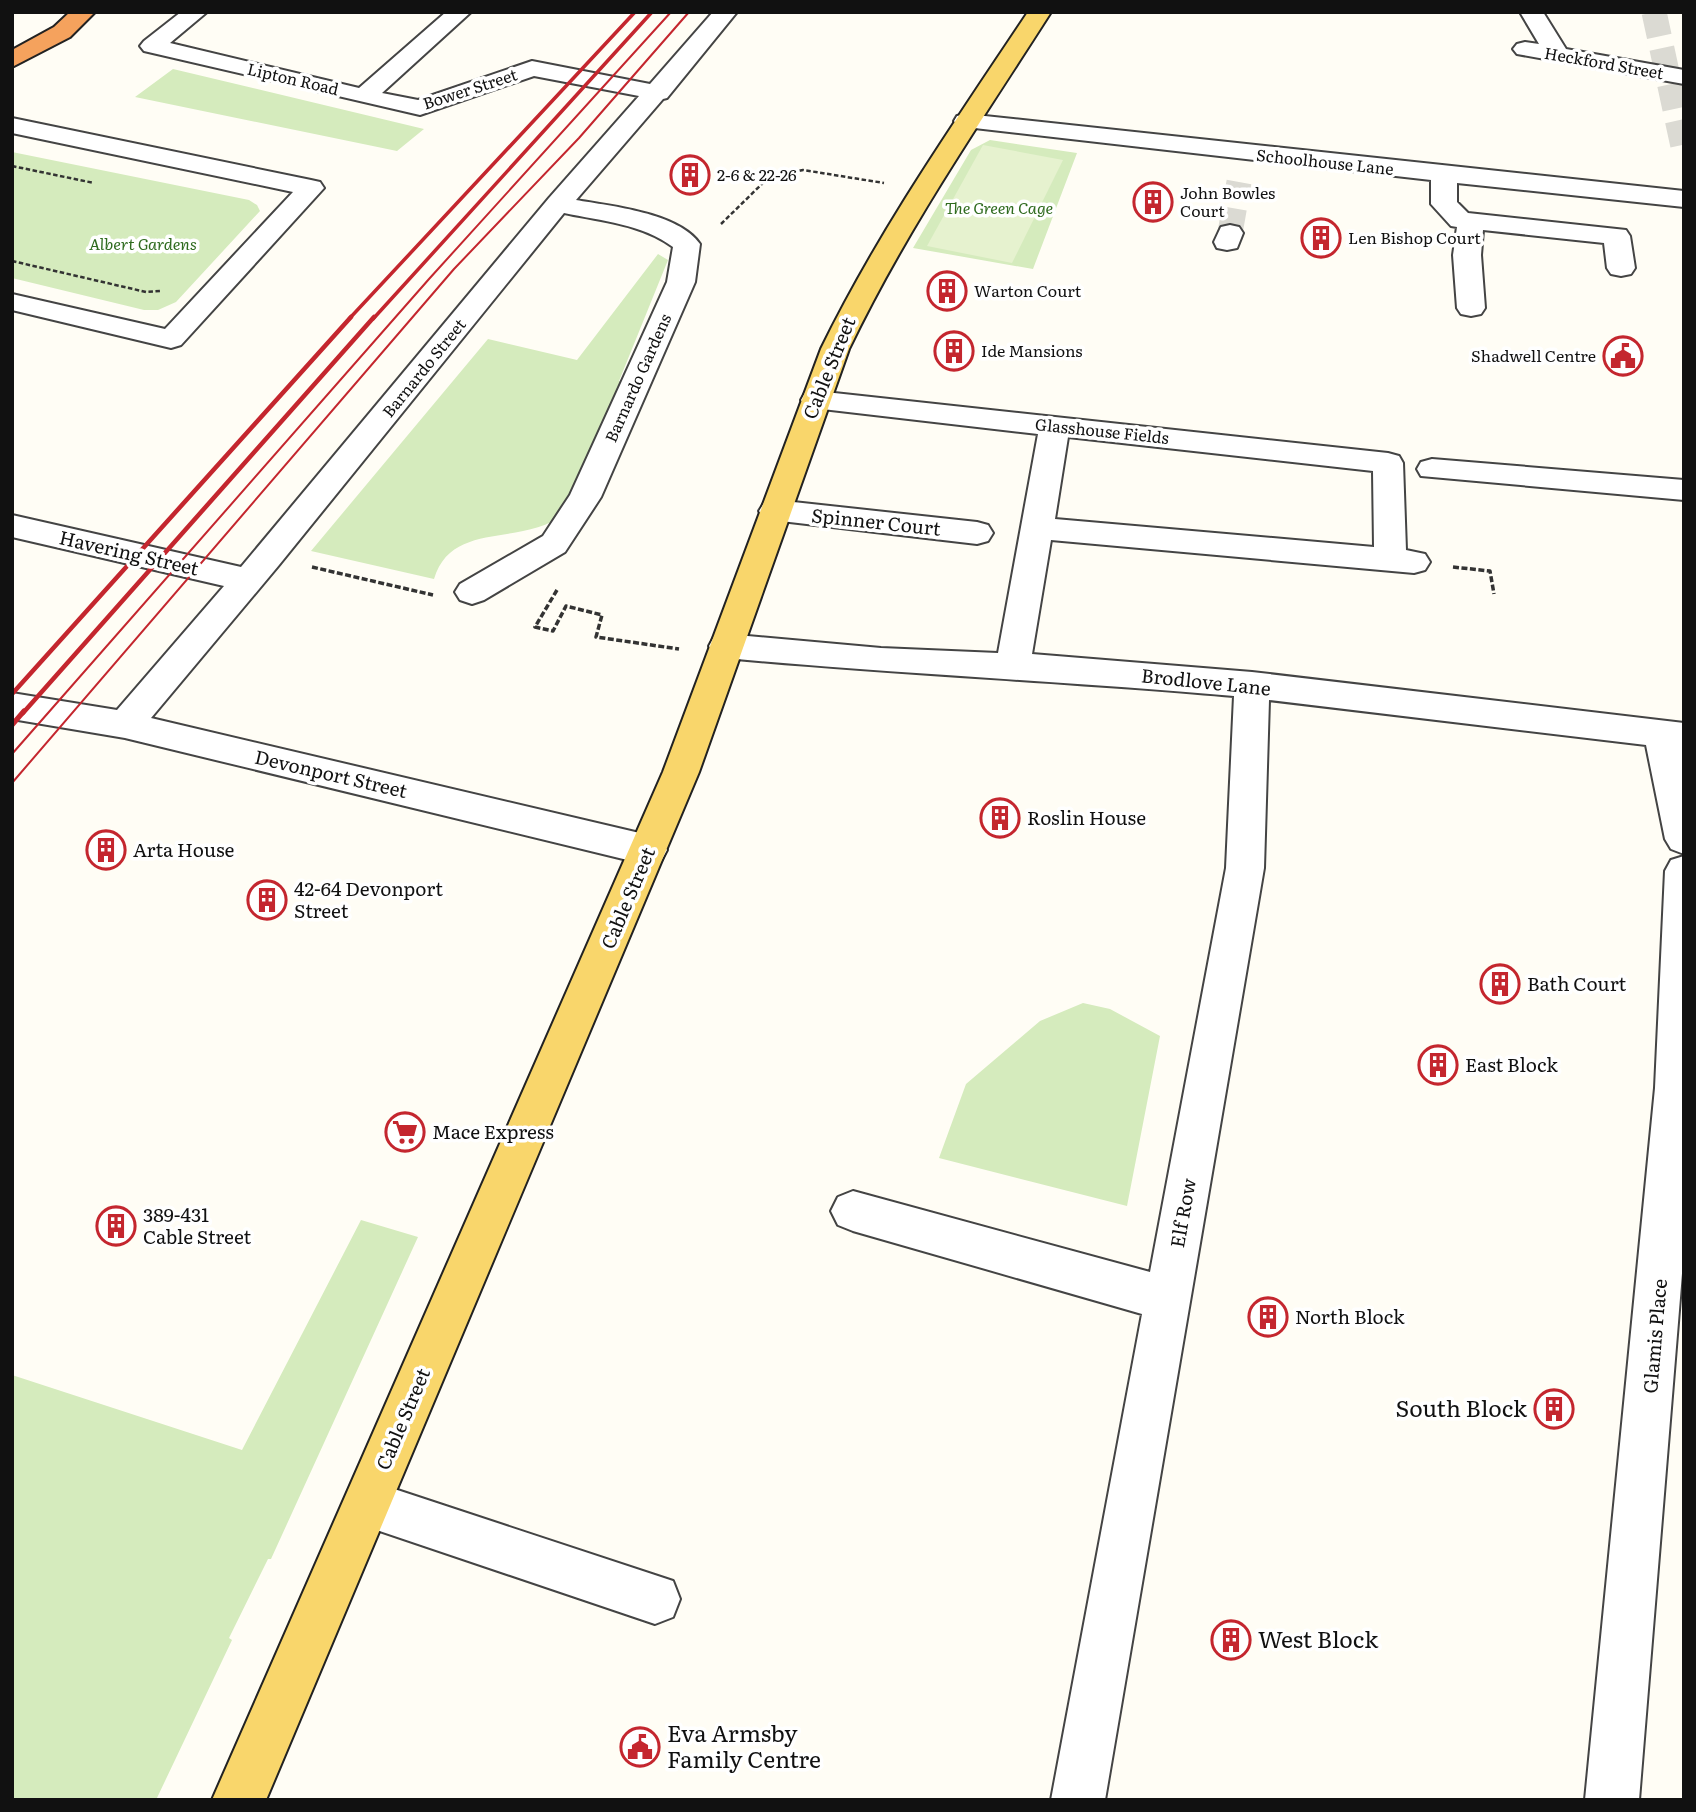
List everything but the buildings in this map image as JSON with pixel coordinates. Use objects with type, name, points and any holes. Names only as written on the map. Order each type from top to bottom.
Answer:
[{"type":"highway","points":[[12,60],[62,33],[83,12]]},
{"type":"main road","name":"Cable Street","points":[[239,1800],[649,850],[681,772],[816,400],[853,309],[966,121],[1040,12]]},
{"type":"street","name":"Lipton Road","points":[[197,12],[152,46],[364,96],[460,12]]},
{"type":"street","name":"Barnardo Street","points":[[125,725],[558,205],[726,12]]},
{"type":"street","points":[[1531,12],[1556,54]]},
{"type":"street","name":"Heckford Street","points":[[1525,49],[1684,77]]},
{"type":"street","name":"Bower Street","points":[[364,96],[420,108],[532,68],[658,93]]},
{"type":"street","name":"Schoolhouse Lane","points":[[966,121],[1243,165],[1444,174],[1684,199]]},
{"type":"street","points":[[12,125],[311,188],[171,339],[12,302]]},
{"type":"street","points":[[1444,174],[1444,204],[1460,220],[1618,236],[1621,268]]},
{"type":"street","points":[[558,205],[659,226],[675,233],[687,244]]},
{"type":"street","points":[[1471,222],[1467,255],[1471,308]]},
{"type":"street","name":"Barnardo Gardens","points":[[472,592],[554,544],[585,497],[681,282],[687,244]]},
{"type":"street","name":"Glasshouse Fields","points":[[816,400],[1388,463],[1402,561]]},
{"type":"street","points":[[1013,666],[1055,425]]},
{"type":"street","points":[[1432,468],[1684,489]]},
{"type":"street","name":"Spinner Court","points":[[775,511],[977,533]]},
{"type":"street","name":"Havering Street","points":[[12,526],[257,569]]},
{"type":"street","points":[[1036,528],[1402,561]]},
{"type":"street","name":"Brodlove Lane","points":[[726,646],[881,660],[1013,666],[1252,685],[1673,735]]},
{"type":"street","name":"Elf Row","points":[[1078,1800],[1245,868],[1252,685]]},
{"type":"street","name":"Devonport Street","points":[[12,706],[125,725],[649,850]]},
{"type":"street","points":[[1673,735],[1684,839]]},
{"type":"street","name":"Glamis Place","points":[[1612,1800],[1676,1088],[1684,872]]},
{"type":"street","points":[[853,1212],[1168,1299]]},
{"type":"street","points":[[367,1504],[655,1599]]},
{"type":"path","points":[[12,166],[106,185]]},
{"type":"path","points":[[687,244],[717,228],[768,178],[803,170],[896,185]]},
{"type":"path","points":[[12,261],[146,292],[158,292],[169,287]]},
{"type":"path","points":[[554,544],[557,591],[535,627],[552,631],[566,606],[602,615],[596,637],[687,650]]},
{"type":"path","points":[[1402,561],[1490,571],[1494,594]]},
{"type":"path","points":[[257,569],[444,597],[472,592]]},
{"type":"green space","points":[[173,69],[424,129],[397,151],[135,97]]},
{"type":"green space","name":"The Green Cage","points":[[990,140],[1077,153],[1033,269],[913,248],[971,150]]},
{"type":"green space","name":"The Green Cage","points":[[983,145],[1063,160],[1012,263],[927,246]]},
{"type":"green space","name":"Albert Gardens","points":[[12,152],[249,200],[257,205],[260,211],[176,302],[158,310],[144,310],[12,278]]},
{"type":"green space","points":[[658,254],[668,260],[619,381],[625,382],[586,473],[565,513],[529,530],[472,541],[456,548],[443,560],[434,579],[311,551],[488,339],[577,360]]},
{"type":"green space","points":[[1083,1003],[1110,1009],[1160,1036],[1127,1206],[939,1158],[966,1084],[1040,1021]]},
{"type":"green space","points":[[361,1220],[418,1237],[271,1559],[268,1559],[229,1638],[232,1640],[156,1800],[12,1800],[12,1375],[242,1450]]},
{"type":"tunnel","points":[[1654,12],[1684,151]]},
{"type":"tunnel","points":[[1230,233],[1239,182]]},
{"type":"tram line","points":[[12,754],[429,279],[671,12]]},
{"type":"tram line","points":[[12,783],[454,269],[579,138],[689,12]]},
{"type":"railway","points":[[349,319],[635,12]]},
{"type":"railway","points":[[373,319],[652,12]]},
{"type":"railway","points":[[12,694],[351,317]]},
{"type":"railway","points":[[23,713],[374,317]]},
{"type":"railway","points":[[12,725],[24,711]]},
{"type":"place","name":"2-6 & 22-26","points":[[690,175]]},
{"type":"place","name":"John Bowles Court","points":[[1153,202]]},
{"type":"place","name":"Len Bishop Court","points":[[1321,238]]},
{"type":"place","name":"Warton Court","points":[[947,291]]},
{"type":"place","name":"Ide Mansions","points":[[954,351]]},
{"type":"place","name":"Shadwell Centre","points":[[1623,356]]},
{"type":"place","name":"Roslin House","points":[[1000,818]]},
{"type":"place","name":"Arta House","points":[[106,850]]},
{"type":"place","name":"42-64 Devonport Street","points":[[267,900]]},
{"type":"place","name":"Bath Court","points":[[1500,984]]},
{"type":"place","name":"East Block","points":[[1438,1065]]},
{"type":"place","name":"Mace Express","points":[[405,1132]]},
{"type":"place","name":"389-431 Cable Street","points":[[116,1226]]},
{"type":"place","name":"North Block","points":[[1268,1317]]},
{"type":"place","name":"South Block","points":[[1554,1409]]},
{"type":"place","name":"West Block","points":[[1231,1640]]},
{"type":"place","name":"Eva Armsby Family Centre","points":[[640,1747]]}]
